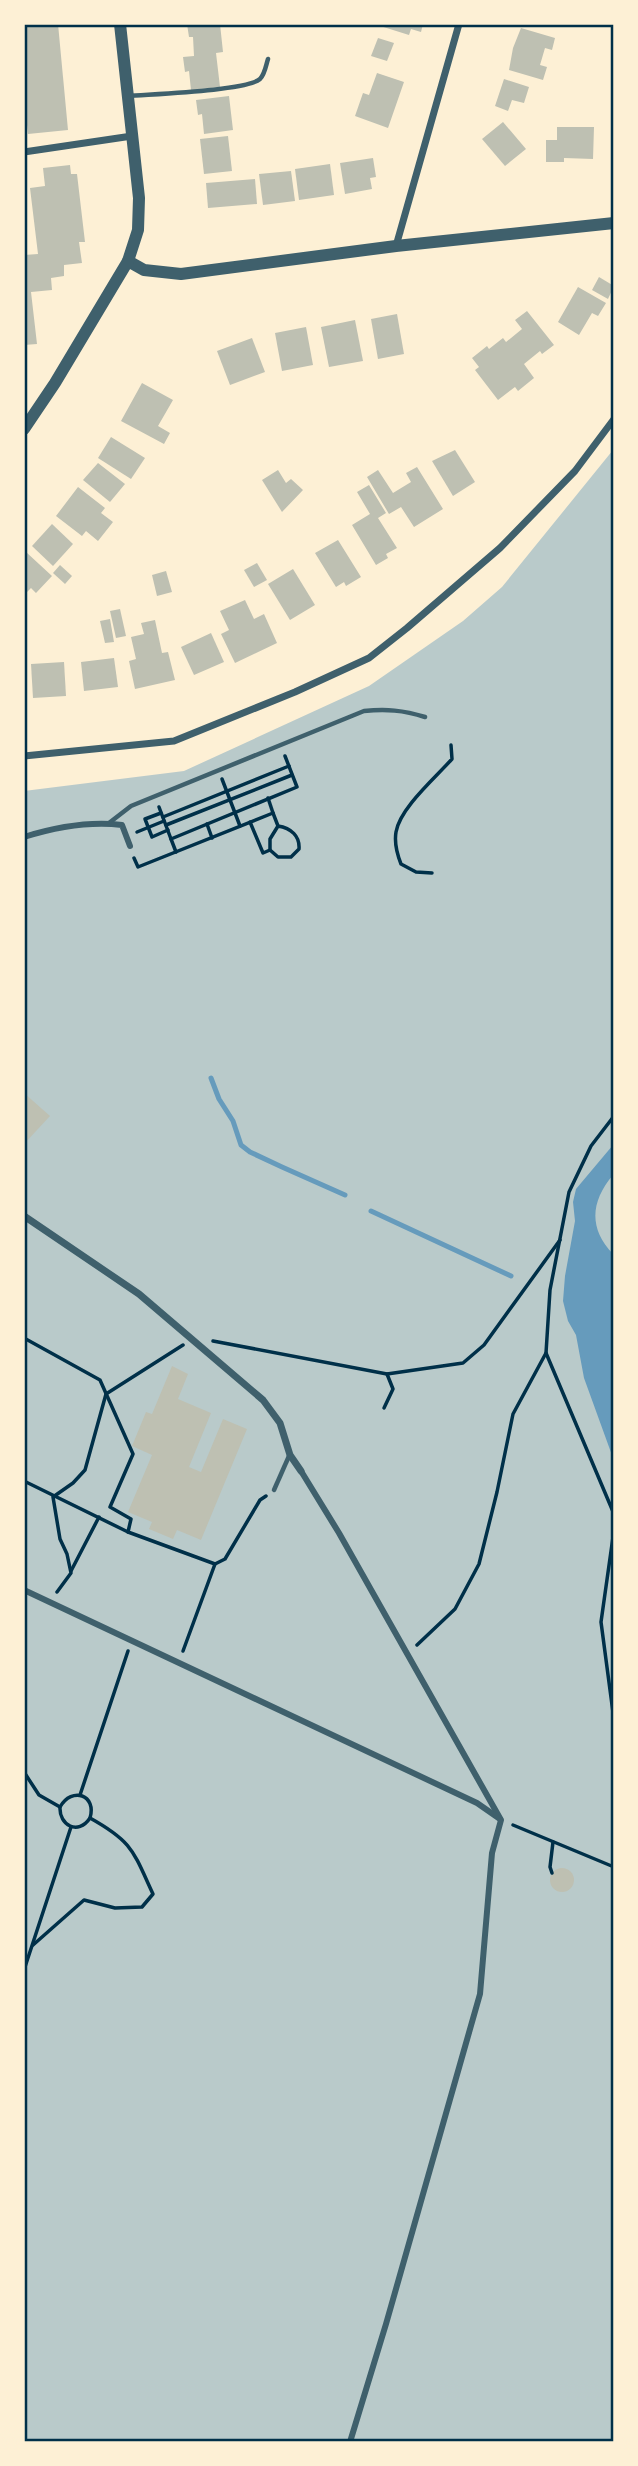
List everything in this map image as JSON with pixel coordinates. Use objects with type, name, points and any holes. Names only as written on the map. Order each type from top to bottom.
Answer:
[{"type":"street","points":[[24,429],[55,383],[128,261],[138,230],[139,198],[120,24]]},
{"type":"street","points":[[396,246],[459,24]]},
{"type":"street","points":[[24,152],[132,136]]},
{"type":"street","points":[[128,261],[145,270],[181,274],[396,246],[614,223]]},
{"type":"street","points":[[24,756],[174,741],[295,692],[369,658],[500,548],[575,471],[614,419]]},
{"type":"street","points":[[24,837],[66,826],[110,823],[122,825],[130,846]]},
{"type":"street","points":[[24,1216],[139,1294],[264,1401],[280,1423],[290,1455],[340,1533],[501,1820],[492,1853],[480,1994],[350,2441]]},
{"type":"street","points":[[24,1590],[477,1803],[501,1820]]},
{"type":"lane","points":[[127,96],[209,90],[255,82],[264,74],[268,59]]},
{"type":"lane","points":[[110,823],[131,806],[363,711],[405,710],[425,717]]},
{"type":"lane","points":[[274,1490],[290,1455]]},
{"type":"path","points":[[432,873],[416,872],[401,864],[395,848],[396,831],[402,815],[452,759],[451,745]]},
{"type":"path","points":[[176,852],[171,839],[297,787],[284,753]]},
{"type":"path","points":[[126,836],[289,766]]},
{"type":"path","points":[[164,821],[152,837],[145,819],[164,821],[292,775]]},
{"type":"path","points":[[222,778],[240,826]]},
{"type":"path","points":[[268,798],[278,826],[270,839],[270,850],[285,859],[295,855],[299,849],[297,837],[291,830],[278,826]]},
{"type":"path","points":[[130,846],[138,867],[274,813]]},
{"type":"path","points":[[250,822],[262,853],[270,850]]},
{"type":"path","points":[[207,824],[212,838]]},
{"type":"path","points":[[408,1654],[455,1609],[479,1564],[513,1414],[545,1353],[550,1290],[569,1192],[592,1146],[614,1116]]},
{"type":"path","points":[[53,1497],[73,1483],[85,1470],[106,1394],[192,1339],[219,1341],[387,1374],[463,1363],[484,1345],[560,1240]]},
{"type":"path","points":[[24,1338],[100,1380],[133,1454],[110,1507],[131,1519],[128,1532]]},
{"type":"path","points":[[545,1353],[614,1514]]},
{"type":"path","points":[[384,1408],[393,1389],[387,1374]]},
{"type":"path","points":[[24,1481],[128,1532],[215,1564]]},
{"type":"path","points":[[186,1644],[215,1564],[225,1559],[260,1500],[274,1490]]},
{"type":"path","points":[[53,1497],[58,1531],[71,1573]]},
{"type":"path","points":[[48,1601],[71,1573],[99,1517]]},
{"type":"path","points":[[614,1530],[601,1622],[614,1720]]},
{"type":"path","points":[[80,1795],[132,1642]]},
{"type":"path","points":[[24,1773],[39,1795],[60,1807]]},
{"type":"path","points":[[80,1795],[88,1800],[92,1807],[90,1818],[88,1823],[80,1827],[71,1827],[64,1823],[60,1807],[64,1799],[80,1795]]},
{"type":"path","points":[[33,1945],[84,1900],[115,1908],[142,1907],[153,1894],[131,1846],[115,1832],[90,1818]]},
{"type":"path","points":[[501,1820],[614,1867]]},
{"type":"path","points":[[24,1970],[71,1827]]},
{"type":"path","points":[[552,1873],[550,1867],[553,1842]]},
{"type":"shaded area","points":[[613,450],[613,2441],[25,2441],[24,791],[184,771],[369,686],[463,621],[502,587]]},
{"type":"water","points":[[613,1145],[613,1175],[600,1195],[595,1214],[599,1234],[613,1254],[613,1458],[584,1378],[576,1335],[568,1321],[563,1301],[575,1221],[573,1202],[576,1189]]},
{"type":"building","points":[[24,24],[58,24],[68,130],[28,134],[24,98]]},
{"type":"building","points":[[187,24],[220,24],[223,52],[216,53],[220,87],[191,90],[189,71],[185,72],[183,57],[194,56],[193,37],[189,37]]},
{"type":"building","points":[[423,24],[421,32],[411,29],[409,35],[377,25]]},
{"type":"building","points":[[521,28],[555,38],[552,50],[545,48],[540,65],[547,67],[543,80],[509,70],[513,48]]},
{"type":"building","points":[[378,38],[394,43],[387,61],[371,56]]},
{"type":"building","points":[[377,73],[404,82],[388,128],[355,116],[363,93],[369,95]]},
{"type":"building","points":[[504,79],[529,87],[524,103],[512,100],[508,111],[495,106]]},
{"type":"building","points":[[229,96],[233,130],[204,134],[202,114],[198,115],[196,100]]},
{"type":"building","points":[[503,122],[526,149],[505,166],[482,139]]},
{"type":"building","points":[[557,127],[594,127],[593,159],[564,158],[564,162],[546,162],[546,140],[557,140]]},
{"type":"building","points":[[228,136],[232,171],[204,174],[200,139]]},
{"type":"building","points":[[373,158],[376,177],[370,178],[372,189],[345,194],[340,163]]},
{"type":"building","points":[[330,164],[334,195],[299,200],[295,169]]},
{"type":"building","points":[[70,165],[71,174],[77,174],[85,242],[79,242],[82,263],[64,265],[64,276],[51,278],[52,290],[31,292],[37,344],[24,345],[24,255],[38,254],[30,188],[45,186],[43,168]]},
{"type":"building","points":[[291,171],[295,201],[263,205],[259,174]]},
{"type":"building","points":[[255,179],[257,204],[208,208],[206,183]]},
{"type":"building","points":[[599,277],[614,286],[608,299],[592,290]]},
{"type":"building","points":[[578,287],[606,303],[598,316],[592,313],[579,335],[558,322]]},
{"type":"building","points":[[527,311],[554,345],[542,354],[540,351],[524,364],[534,378],[518,391],[515,387],[498,400],[475,370],[479,367],[472,358],[503,338],[506,342],[522,329],[515,320]]},
{"type":"building","points":[[397,314],[404,354],[378,359],[371,319]]},
{"type":"building","points":[[355,320],[363,361],[329,367],[321,327]]},
{"type":"building","points":[[306,327],[313,365],[282,371],[275,333]]},
{"type":"building","points":[[252,338],[265,372],[230,385],[217,351]]},
{"type":"building","points":[[142,383],[173,400],[158,426],[170,433],[164,444],[121,421]]},
{"type":"building","points":[[111,437],[145,458],[131,479],[98,458]]},
{"type":"building","points":[[455,450],[475,482],[453,496],[432,461]]},
{"type":"building","points":[[98,463],[125,484],[110,502],[83,480]]},
{"type":"building","points":[[417,467],[443,509],[414,527],[401,507],[389,514],[367,477],[378,470],[393,493],[411,482],[406,473]]},
{"type":"building","points":[[278,470],[286,483],[291,479],[303,490],[282,512],[262,480]]},
{"type":"building","points":[[369,485],[386,513],[378,518],[397,548],[386,554],[388,558],[376,565],[352,525],[370,514],[357,492]]},
{"type":"building","points":[[78,487],[105,508],[101,513],[113,522],[98,541],[86,531],[82,536],[56,516]]},
{"type":"building","points":[[52,524],[73,544],[53,566],[32,546]]},
{"type":"building","points":[[338,540],[361,577],[346,586],[344,582],[336,587],[315,553]]},
{"type":"building","points":[[26,552],[52,576],[36,593],[31,588],[24,595]]},
{"type":"building","points":[[257,563],[267,580],[254,587],[244,570]]},
{"type":"building","points":[[60,565],[72,576],[65,584],[53,573]]},
{"type":"building","points":[[293,569],[315,605],[290,620],[268,584]]},
{"type":"building","points":[[166,571],[172,592],[157,596],[152,575]]},
{"type":"building","points":[[245,600],[254,619],[264,614],[277,643],[235,663],[221,634],[229,630],[220,611]]},
{"type":"building","points":[[120,609],[126,636],[116,638],[110,611]]},
{"type":"building","points":[[110,619],[114,642],[105,643],[100,621]]},
{"type":"building","points":[[155,620],[162,653],[168,652],[175,680],[135,689],[129,661],[136,659],[131,637],[144,634],[141,623]]},
{"type":"building","points":[[211,633],[224,662],[194,675],[181,647]]},
{"type":"building","points":[[114,658],[118,687],[84,691],[81,662]]},
{"type":"building","points":[[64,662],[66,696],[33,698],[31,664]]},
{"type":"building","points":[[24,1093],[50,1116],[24,1144]]},
{"type":"building","points":[[172,1366],[188,1374],[178,1399],[211,1413],[189,1467],[201,1472],[223,1419],[247,1429],[201,1540],[177,1530],[173,1539],[149,1529],[152,1522],[128,1512],[152,1455],[132,1446],[146,1412],[152,1414]]},
{"type":"building","points":[[562,1868],[571,1871],[574,1880],[571,1889],[562,1892],[553,1889],[550,1880],[553,1871]]},
{"type":"waterway","points":[[211,1078],[219,1099],[233,1121],[241,1145],[250,1152],[345,1195]]},
{"type":"waterway","points":[[371,1211],[511,1276]]}]
